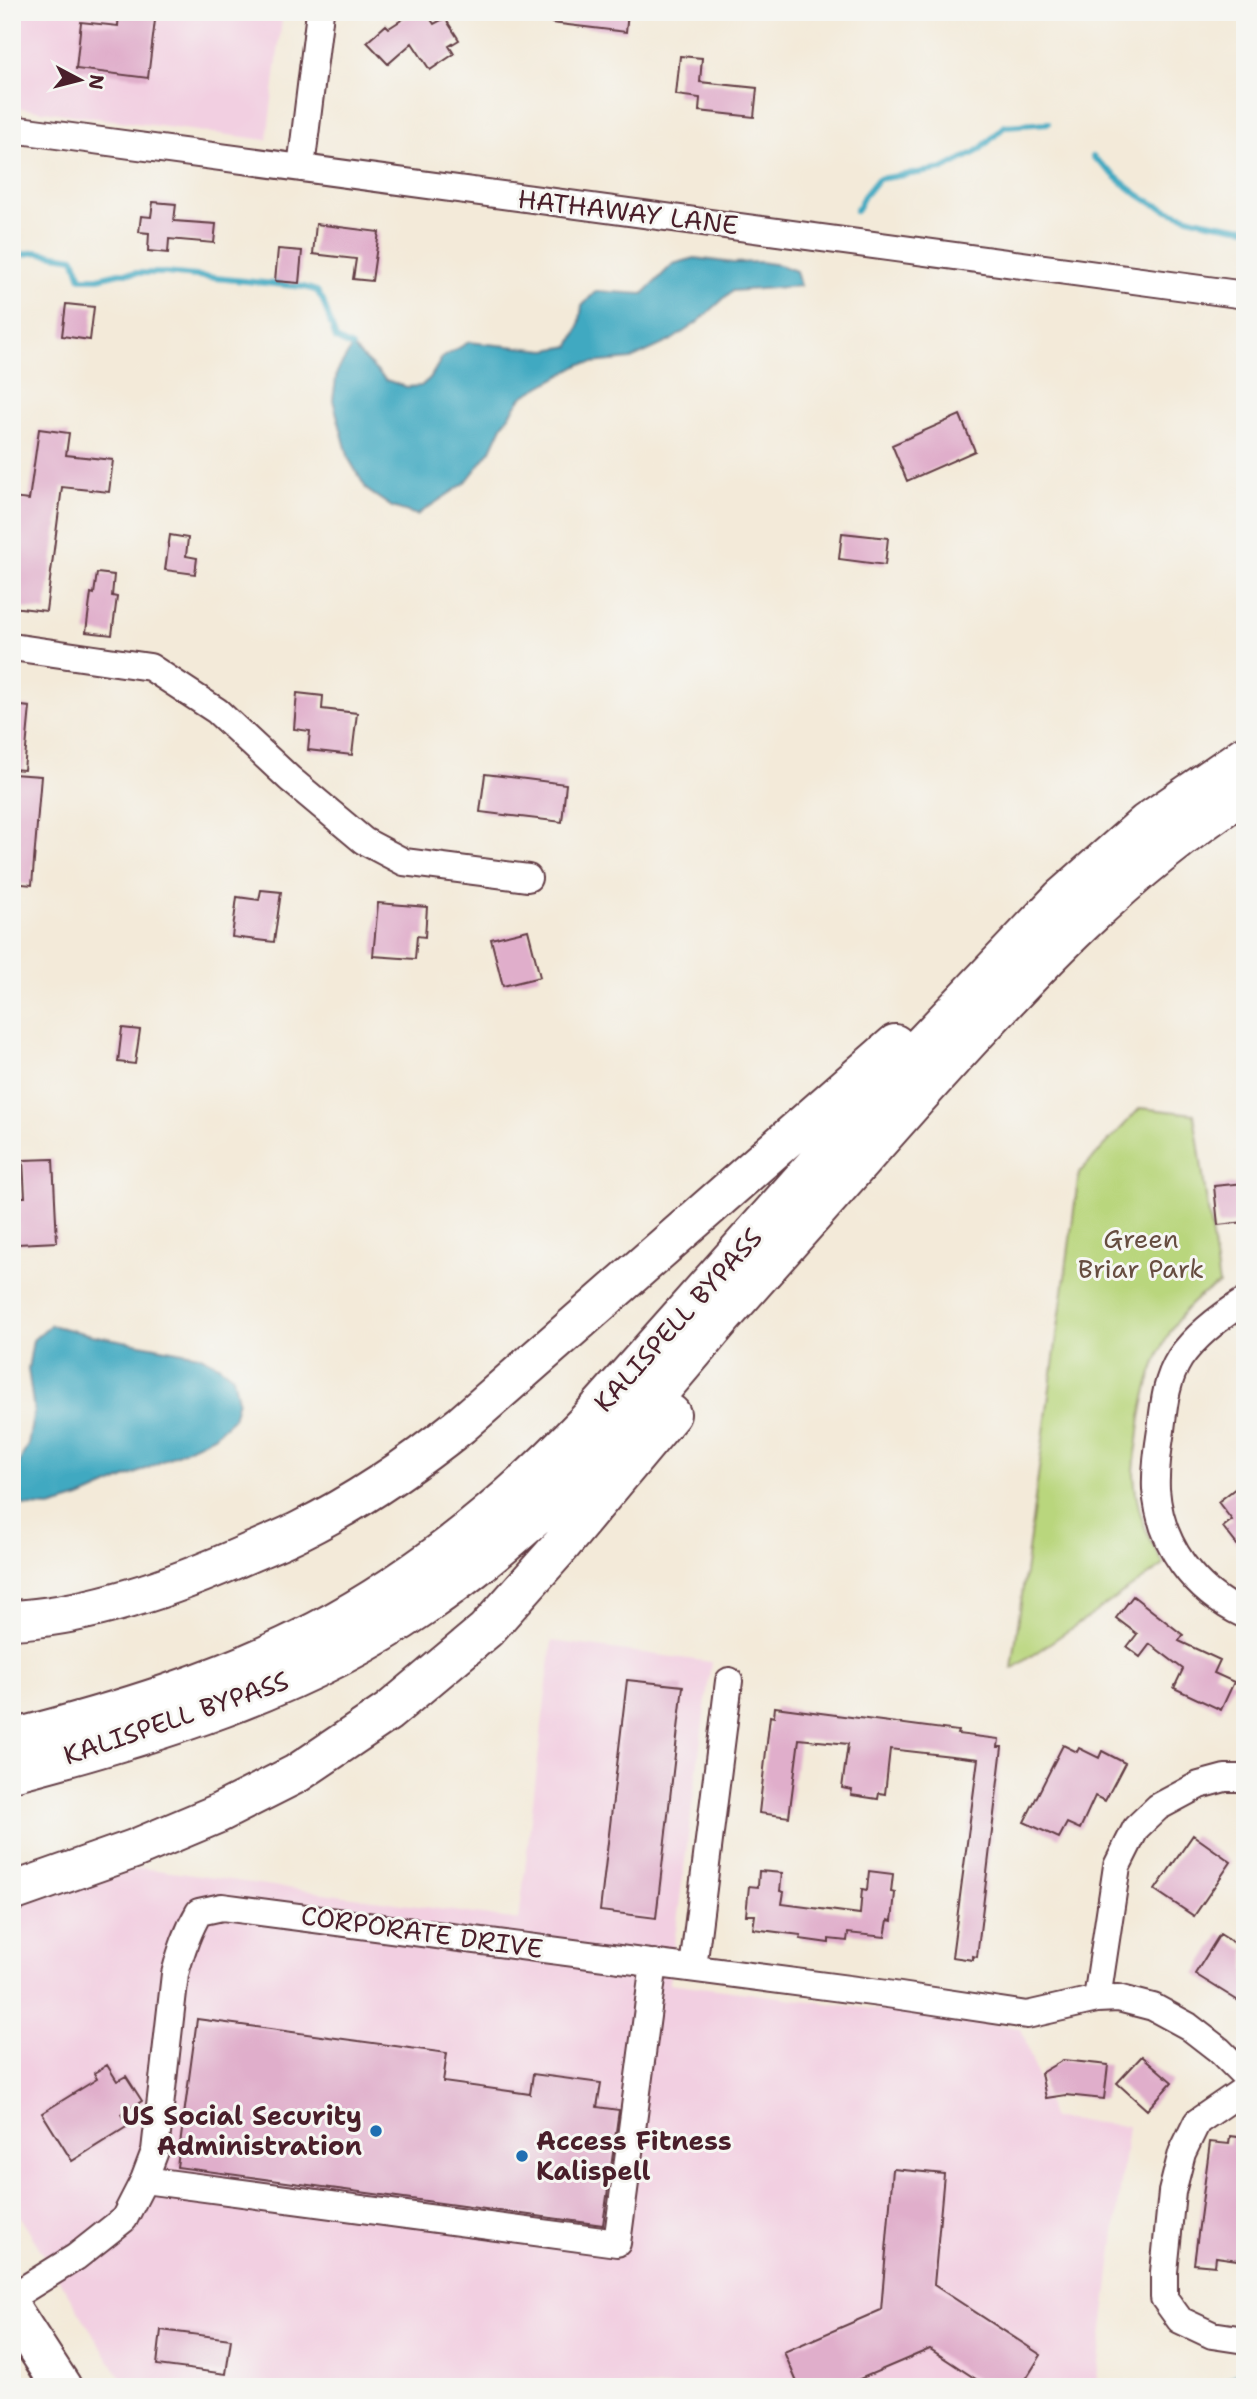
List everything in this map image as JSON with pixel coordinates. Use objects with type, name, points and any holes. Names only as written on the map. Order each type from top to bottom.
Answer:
[{"type":"highway","name":"KALISPELL BYPASS","points":[[12,1739],[132,1706],[208,1679],[281,1648],[328,1625],[382,1593],[472,1527],[531,1478],[589,1420],[915,1052],[1061,898],[1146,823],[1245,755]]},
{"type":"highway","name":"KALISPELL BYPASS","points":[[12,1772],[162,1728],[286,1682],[387,1628],[450,1587],[523,1527],[612,1443],[1004,1002],[1071,932],[1176,841],[1245,793]]},
{"type":"highway","points":[[12,1620],[107,1604],[202,1574],[299,1531],[391,1478],[461,1424],[894,1045],[986,976]]},
{"type":"highway","points":[[12,1892],[176,1832],[296,1774],[388,1712],[454,1658],[486,1630],[559,1548],[755,1312],[800,1255],[848,1177]]},
{"type":"highway","points":[[12,2310],[62,2387]]},
{"type":"street","points":[[301,168],[320,12]]},
{"type":"street","name":"HATHAWAY LANE","points":[[12,130],[1245,295]]},
{"type":"street","points":[[12,647],[150,667],[218,711],[290,779],[365,841],[404,862],[528,878]]},
{"type":"street","points":[[1245,1301],[1204,1331],[1179,1360],[1165,1395],[1156,1470],[1156,1489],[1163,1525],[1179,1559],[1220,1601],[1245,1615]]},
{"type":"street","points":[[693,1968],[729,1681]]},
{"type":"street","points":[[1097,1999],[1117,1866],[1136,1828],[1158,1807],[1199,1785],[1225,1778],[1245,1778]]},
{"type":"street","name":"CORPORATE DRIVE","points":[[12,2297],[76,2258],[124,2219],[155,2151],[175,1974],[187,1931],[199,1912],[222,1906],[1027,2015],[1097,1999],[1118,1998],[1153,2007],[1188,2026],[1219,2050],[1245,2076]]},
{"type":"street","points":[[144,2180],[617,2243],[654,1963]]},
{"type":"street","points":[[1245,2090],[1197,2122],[1182,2152],[1171,2192],[1164,2272],[1164,2298],[1180,2320],[1212,2335],[1245,2340]]},
{"type":"shaded area","points":[[12,12],[283,12],[267,140],[12,107]]},
{"type":"shaded area","points":[[552,1641],[711,1662],[669,1983],[1021,2028],[1052,2118],[1128,2126],[1096,2387],[126,2387],[12,2204],[12,1905],[142,1868],[519,1920]]},
{"type":"green space","name":"Green Briar Park","points":[[1140,1108],[1194,1114],[1219,1285],[1200,1296],[1171,1330],[1160,1352],[1145,1398],[1134,1470],[1135,1487],[1147,1533],[1164,1565],[1012,1669],[1079,1173]]},
{"type":"water","points":[[695,258],[780,265],[796,271],[800,286],[732,291],[698,322],[670,341],[631,359],[581,364],[522,397],[502,426],[491,450],[465,483],[417,515],[392,507],[367,490],[349,459],[333,400],[337,372],[352,347],[386,380],[407,387],[421,386],[430,378],[442,358],[469,342],[546,350],[570,346],[579,327],[582,306],[596,291],[643,294],[673,264]]},
{"type":"water","points":[[50,1325],[199,1355],[217,1364],[233,1376],[238,1400],[233,1419],[214,1436],[80,1498],[50,1507],[26,1506],[12,1501],[12,1478],[28,1444],[34,1411],[28,1369],[33,1340]]},
{"type":"building","points":[[119,12],[156,12],[148,78],[76,69],[81,22],[118,26]]},
{"type":"building","points":[[414,12],[426,12],[434,24],[445,18],[459,40],[449,46],[454,54],[430,70],[412,43],[388,64],[367,42],[386,25],[389,28]]},
{"type":"building","points":[[553,12],[628,12],[626,32],[552,23]]},
{"type":"building","points":[[680,56],[702,58],[700,82],[757,88],[754,117],[699,111],[700,98],[676,95]]},
{"type":"building","points":[[153,202],[176,204],[174,221],[216,224],[214,243],[169,239],[168,253],[148,251],[149,233],[139,232],[141,216],[151,217]]},
{"type":"building","points":[[316,224],[379,232],[372,281],[353,279],[356,259],[313,254]]},
{"type":"building","points":[[278,249],[302,251],[299,283],[275,281]]},
{"type":"building","points":[[66,304],[94,307],[90,340],[62,336]]},
{"type":"building","points":[[960,415],[975,451],[907,481],[892,445]]},
{"type":"building","points":[[39,429],[69,433],[66,455],[113,460],[109,492],[62,487],[46,611],[12,607],[15,562],[12,562],[12,498],[29,500]]},
{"type":"building","points":[[842,533],[888,538],[885,565],[839,559]]},
{"type":"building","points":[[170,535],[188,538],[186,556],[197,558],[195,574],[165,570]]},
{"type":"building","points":[[97,573],[114,575],[112,596],[117,597],[112,635],[86,632],[91,593],[94,594]]},
{"type":"building","points":[[297,693],[323,696],[322,709],[357,713],[352,755],[308,750],[310,731],[294,729]]},
{"type":"building","points":[[12,705],[30,707],[24,770],[12,769]]},
{"type":"building","points":[[12,774],[41,776],[32,885],[12,883]]},
{"type":"building","points":[[485,774],[566,784],[562,822],[480,812]]},
{"type":"building","points":[[261,890],[281,892],[274,942],[232,937],[237,897],[259,900]]},
{"type":"building","points":[[378,903],[427,907],[425,937],[417,936],[415,959],[373,956]]},
{"type":"building","points":[[528,930],[540,977],[503,986],[491,939]]},
{"type":"building","points":[[122,1028],[140,1030],[135,1064],[118,1062]]},
{"type":"building","points":[[53,1159],[57,1242],[17,1244],[15,1197],[25,1197],[23,1160]]},
{"type":"building","points":[[1245,1183],[1245,1222],[1218,1225],[1214,1186]]},
{"type":"building","points":[[1245,1481],[1245,1555],[1223,1527],[1232,1520],[1218,1502]]},
{"type":"building","points":[[1133,1596],[1183,1635],[1179,1641],[1220,1660],[1214,1673],[1234,1682],[1221,1710],[1174,1688],[1183,1669],[1150,1644],[1140,1657],[1127,1647],[1137,1634],[1116,1618]]},
{"type":"building","points":[[627,1680],[683,1686],[656,1918],[600,1911]]},
{"type":"building","points":[[775,1707],[958,1731],[957,1734],[999,1739],[998,1747],[1002,1747],[977,1957],[973,1956],[973,1960],[952,1957],[978,1759],[890,1749],[885,1794],[879,1793],[878,1799],[851,1795],[852,1790],[842,1788],[848,1744],[799,1739],[789,1817],[759,1813],[770,1716],[774,1717]]},
{"type":"building","points":[[1063,1745],[1077,1752],[1079,1748],[1099,1758],[1102,1751],[1125,1763],[1105,1801],[1095,1796],[1080,1829],[1067,1823],[1059,1838],[1024,1822]]},
{"type":"building","points":[[1193,1835],[1231,1862],[1194,1916],[1155,1890]]},
{"type":"building","points":[[759,1871],[782,1873],[782,1904],[860,1914],[862,1889],[867,1890],[869,1871],[893,1874],[891,1892],[895,1893],[892,1921],[888,1920],[885,1937],[848,1933],[847,1941],[829,1939],[829,1943],[800,1939],[801,1935],[753,1929],[755,1915],[746,1915],[749,1886],[758,1887]]},
{"type":"building","points":[[1220,1934],[1245,1950],[1245,2005],[1195,1974]]},
{"type":"building","points":[[197,2019],[447,2053],[443,2082],[530,2094],[533,2074],[601,2083],[597,2107],[619,2110],[603,2225],[177,2167]]},
{"type":"building","points":[[1142,2056],[1172,2082],[1147,2110],[1117,2083]]},
{"type":"building","points":[[1063,2060],[1108,2065],[1104,2099],[1066,2095],[1046,2098],[1041,2073]]},
{"type":"building","points":[[107,2065],[117,2081],[126,2076],[142,2101],[121,2114],[128,2126],[72,2161],[42,2113],[97,2079],[94,2073]]},
{"type":"building","points":[[1230,2136],[1245,2138],[1245,2261],[1216,2257],[1215,2266],[1194,2264],[1210,2142],[1229,2144]]},
{"type":"building","points":[[893,2169],[944,2174],[934,2285],[1041,2355],[1021,2387],[988,2387],[930,2349],[841,2387],[799,2387],[784,2352],[881,2310]]},
{"type":"building","points":[[161,2330],[231,2339],[226,2374],[157,2365]]},
{"type":"waterway","points":[[856,211],[878,179],[943,169],[978,151],[1005,126],[1048,123]]},
{"type":"waterway","points":[[1093,157],[1131,190],[1157,205],[1193,218],[1245,228]]},
{"type":"waterway","points":[[12,257],[35,252],[74,258],[81,278],[98,278],[119,273],[166,273],[304,287],[317,291],[336,339],[352,347]]},
{"type":"waterway","points":[[1218,2387],[1245,2369]]},
{"type":"place","name":"US Social Security Administration","points":[[376,2131]]},
{"type":"place","name":"Access Fitness Kalispell","points":[[522,2156]]}]
